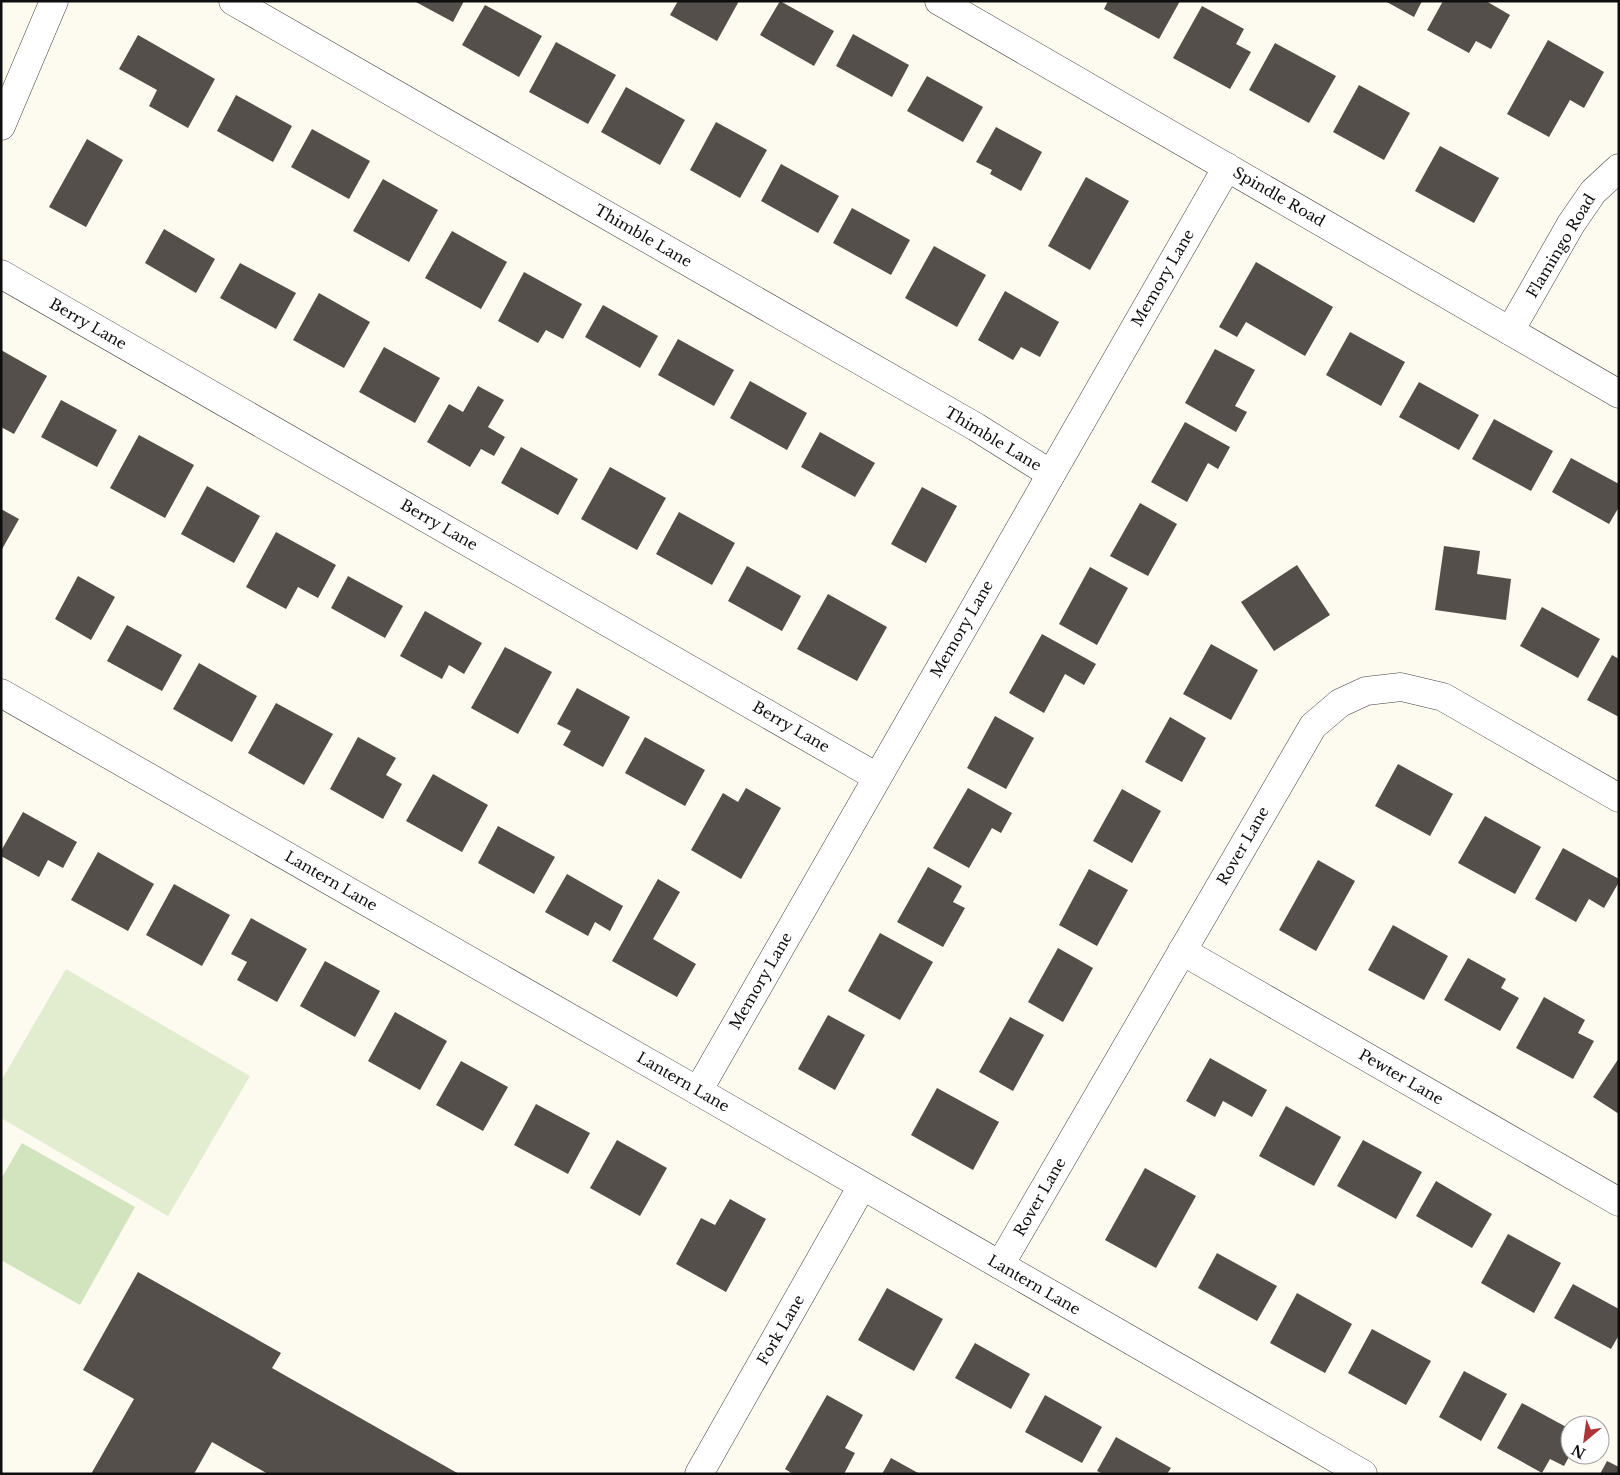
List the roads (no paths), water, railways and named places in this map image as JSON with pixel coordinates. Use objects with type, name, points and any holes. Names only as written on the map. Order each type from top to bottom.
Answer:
[{"type":"street","points":[[1,126],[54,1]]},
{"type":"street","name":"Thimble Lane","points":[[233,1],[967,422],[1051,474]]},
{"type":"street","name":"Spindle Road","points":[[938,1],[1619,394]]},
{"type":"street","name":"Memory Lane","points":[[698,1091],[1227,167]]},
{"type":"street","name":"Flamingo Road","points":[[1510,331],[1571,224],[1593,192],[1619,168]]},
{"type":"street","name":"Berry Lane","points":[[1,274],[877,777]]},
{"type":"street","name":"Rover Lane","points":[[1000,1265],[1313,726],[1340,703],[1366,692],[1401,687],[1443,697],[1619,798]]},
{"type":"street","name":"Lantern Lane","points":[[1,693],[1363,1474]]},
{"type":"street","name":"Pewter Lane","points":[[1182,951],[1619,1202]]},
{"type":"street","name":"Fork Lane","points":[[699,1474],[862,1186]]}]
